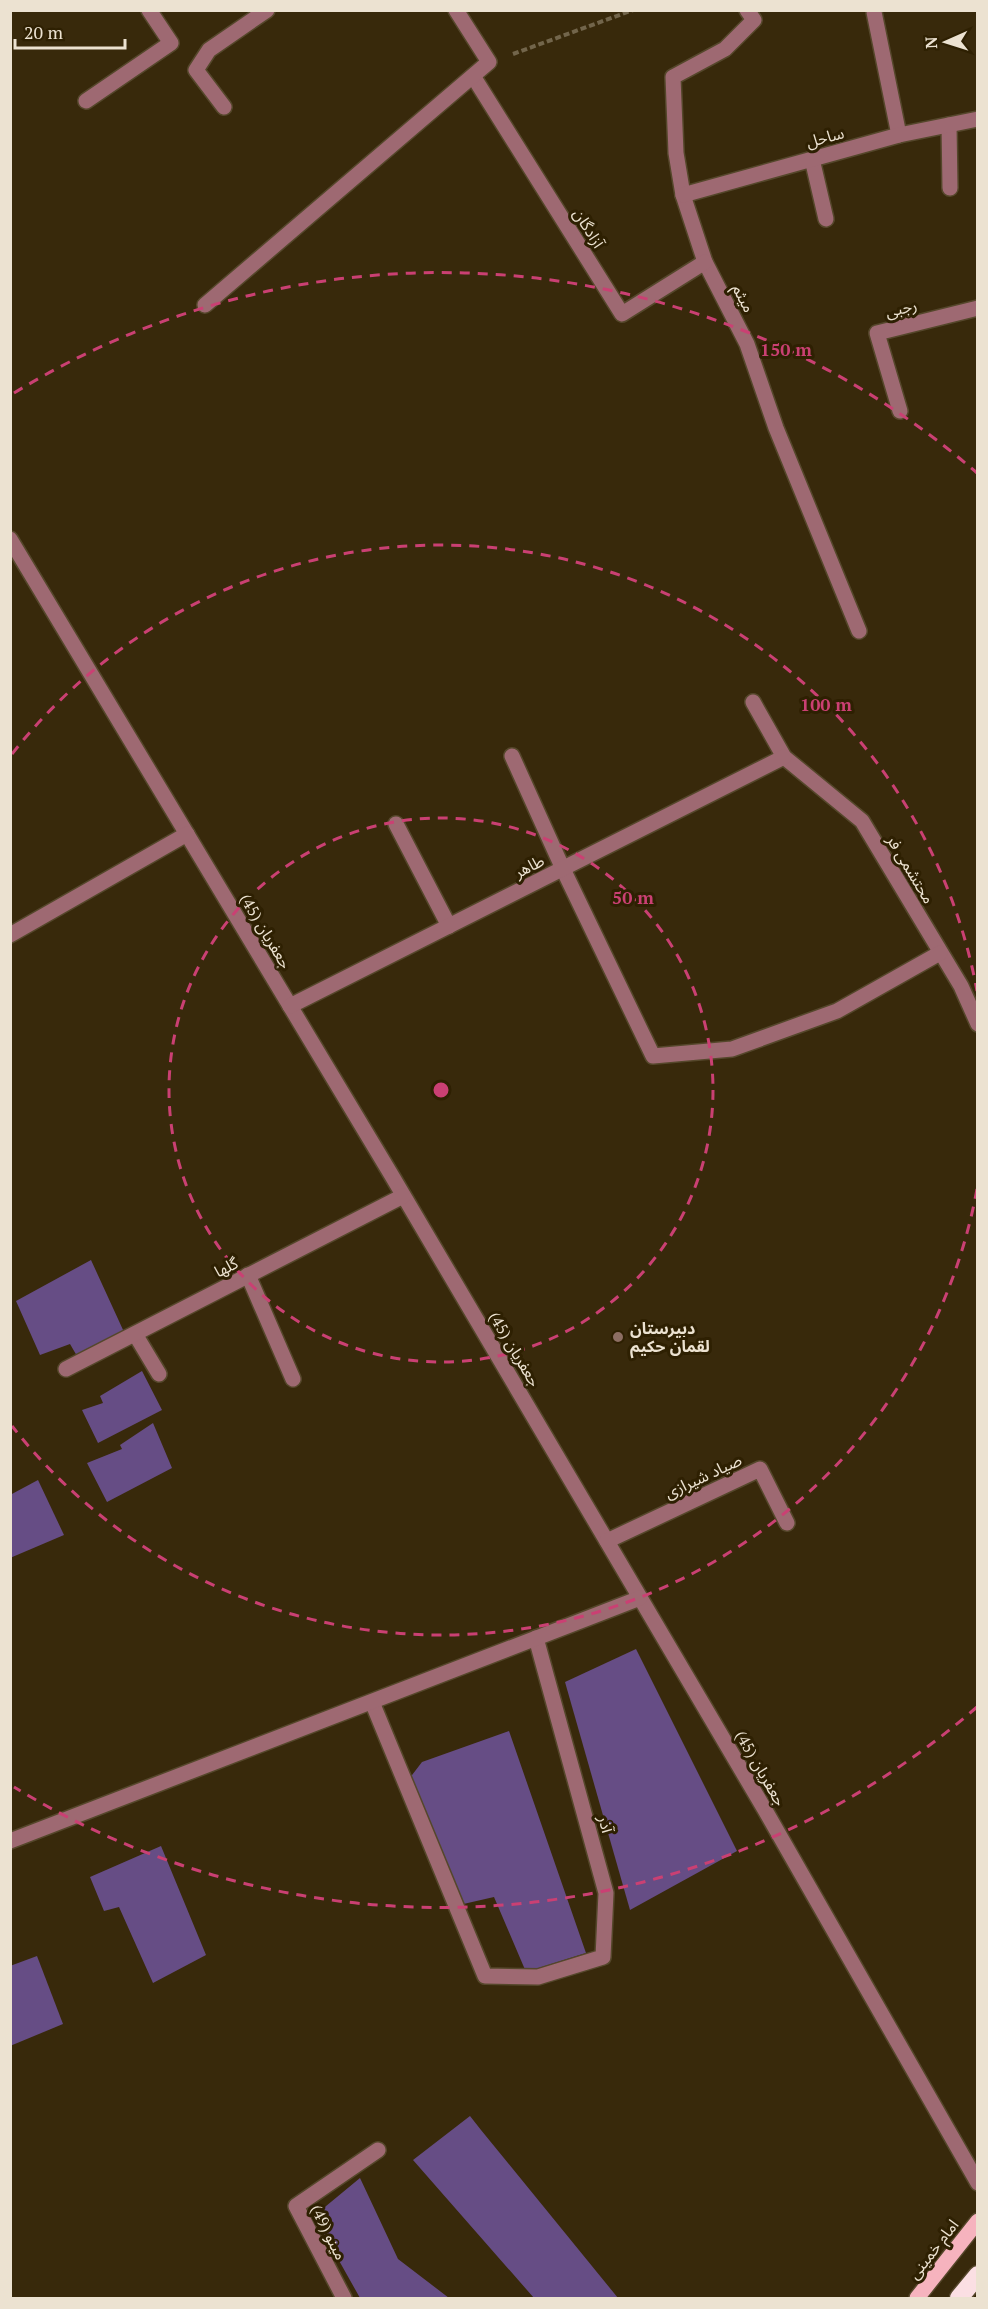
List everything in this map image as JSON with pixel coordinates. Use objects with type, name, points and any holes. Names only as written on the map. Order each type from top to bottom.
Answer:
[{"type":"highway","points":[[959,2298],[978,2275]]},
{"type":"main road","name":"امام خمینی","points":[[917,2298],[978,2221]]},
{"type":"street","points":[[86,101],[171,43],[149,10]]},
{"type":"street","points":[[224,107],[196,70],[209,50],[267,10]]},
{"type":"street","points":[[205,305],[489,62],[456,10]]},
{"type":"street","name":"میثم","points":[[747,10],[754,20],[725,49],[673,77],[676,153],[683,195],[705,262],[747,344],[776,428],[859,631]]},
{"type":"street","points":[[874,12],[899,135]]},
{"type":"street","name":"آزادگان","points":[[473,76],[622,315],[705,262]]},
{"type":"street","name":"ساحل","points":[[683,195],[899,135],[978,119]]},
{"type":"street","points":[[949,125],[950,188]]},
{"type":"street","points":[[812,159],[826,219]]},
{"type":"street","name":"رجبی","points":[[900,411],[877,333],[978,308]]},
{"type":"street","name":"جعفریان (45)","points":[[10,539],[607,1541],[765,1810],[978,2183]]},
{"type":"street","points":[[753,702],[784,757]]},
{"type":"street","points":[[512,756],[562,869],[653,1056],[732,1049],[837,1011],[940,953]]},
{"type":"street","name":"طاهر","points":[[290,1006],[784,757]]},
{"type":"street","name":"محتشمی فر","points":[[784,757],[862,821],[960,986],[978,1024]]},
{"type":"street","points":[[396,824],[449,926]]},
{"type":"street","points":[[10,935],[187,834]]},
{"type":"street","name":"گلها","points":[[66,1369],[403,1196]]},
{"type":"street","points":[[248,1275],[293,1379]]},
{"type":"street","points":[[135,1334],[159,1374]]},
{"type":"street","name":"صیاد شیرازی","points":[[607,1541],[760,1469],[787,1523]]},
{"type":"street","points":[[10,1841],[640,1598]]},
{"type":"street","name":"آذر","points":[[372,1702],[484,1976],[538,1977],[603,1957],[606,1893],[536,1638]]},
{"type":"street","name":"مینو (49)","points":[[344,2298],[296,2206],[378,2150]]},
{"type":"path","points":[[489,62],[633,10]]},
{"type":"building","points":[[91,1260],[124,1332],[77,1356],[70,1344],[40,1355],[16,1301]]},
{"type":"building","points":[[142,1371],[162,1410],[98,1443],[82,1410],[103,1403],[100,1396]]},
{"type":"building","points":[[153,1423],[172,1468],[107,1502],[87,1463],[122,1449],[120,1445]]},
{"type":"building","points":[[38,1480],[64,1535],[10,1558],[10,1495]]},
{"type":"building","points":[[636,1649],[737,1851],[630,1910],[565,1682]]},
{"type":"building","points":[[509,1731],[586,1953],[526,1972],[494,1897],[459,1905],[409,1779],[422,1762]]},
{"type":"building","points":[[161,1846],[206,1955],[153,1983],[119,1907],[104,1911],[90,1877]]},
{"type":"building","points":[[37,1956],[63,2024],[10,2046],[10,1966]]},
{"type":"building","points":[[470,2116],[618,2298],[534,2298],[413,2160]]},
{"type":"building","points":[[360,2178],[398,2259],[449,2298],[360,2298],[314,2216]]},
{"type":"place","name":"دبیرستان لقمان حکیم","points":[[618,1337]]}]
